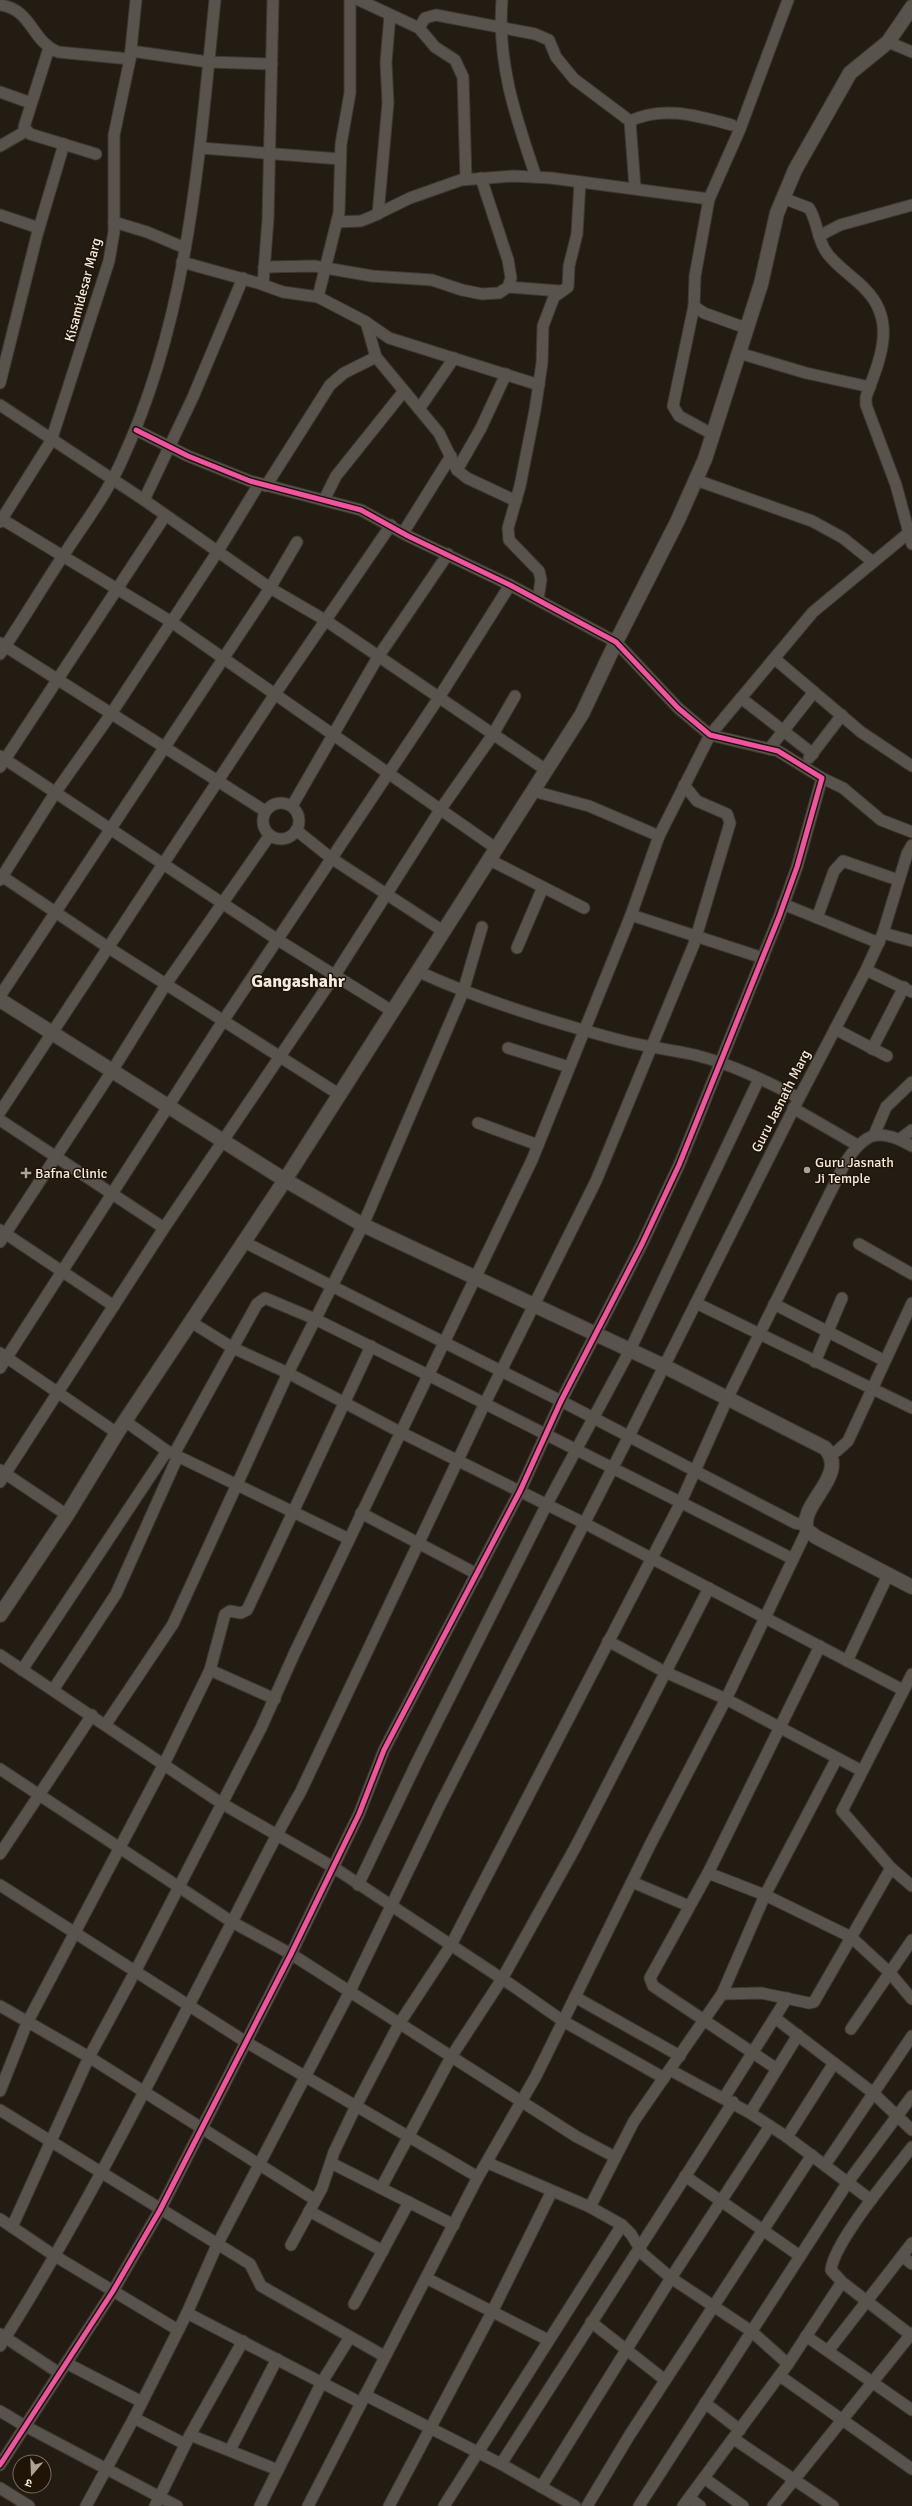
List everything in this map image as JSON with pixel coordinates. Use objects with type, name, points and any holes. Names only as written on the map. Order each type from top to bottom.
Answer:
[{"type":"street","points":[[20,12],[22,0]]},
{"type":"street","name":"Kisamidesar Marg","points":[[1,520],[51,441],[109,261],[114,222],[114,135],[130,55],[136,0]]},
{"type":"street","points":[[215,0],[201,148],[173,312],[156,374],[136,430],[112,481],[2,648],[56,679],[266,811]]},
{"type":"street","points":[[263,284],[268,219],[273,0]]},
{"type":"street","points":[[318,297],[337,222],[340,190],[340,159],[350,93],[350,0]]},
{"type":"street","points":[[359,0],[419,28],[435,47],[455,60],[461,70],[466,179]]},
{"type":"street","points":[[502,0],[501,27],[506,82],[536,177]]},
{"type":"street","points":[[714,435],[679,416],[673,406],[694,306],[696,276],[709,199],[740,129],[788,0]]},
{"type":"street","points":[[0,5],[20,12],[49,48],[58,52],[130,55],[208,62],[272,64]]},
{"type":"street","points":[[0,1615],[67,1515],[117,1433],[340,1095],[417,971],[494,855],[588,702],[696,480],[714,435],[746,328],[761,284],[772,231],[783,198],[795,170],[843,84],[857,66],[888,42],[912,7]]},
{"type":"street","points":[[378,214],[388,103],[386,62],[390,15]]},
{"type":"street","points":[[419,28],[425,18],[430,15],[535,34],[549,40],[556,57],[574,80],[630,121],[635,188]]},
{"type":"street","points":[[888,42],[912,52]]},
{"type":"street","points":[[26,131],[24,122],[49,48]]},
{"type":"street","points":[[0,92],[30,103]]},
{"type":"street","points":[[630,121],[646,114],[673,113],[732,125]]},
{"type":"street","points":[[0,146],[26,131],[96,154]]},
{"type":"street","points":[[0,383],[39,228],[64,144]]},
{"type":"street","points":[[201,148],[270,155],[340,159]]},
{"type":"street","points":[[337,222],[361,221],[418,194],[466,179],[481,178],[536,177],[635,188],[709,199]]},
{"type":"street","points":[[264,267],[298,265],[325,267],[354,274],[432,280],[462,290],[482,294],[499,293],[508,287],[511,278],[508,260],[481,178]]},
{"type":"street","points":[[538,599],[541,580],[539,571],[509,540],[507,534],[516,501],[539,385],[543,326],[550,302],[560,291],[568,287],[569,266],[577,234],[580,182]]},
{"type":"street","points":[[783,198],[809,208],[819,236],[828,254],[872,296],[880,312],[884,337],[883,351],[866,397],[867,414],[896,485],[910,531],[912,544]]},
{"type":"street","points":[[819,236],[840,225],[912,205]]},
{"type":"street","points":[[0,215],[39,228]]},
{"type":"street","points":[[114,222],[147,232],[185,248]]},
{"type":"street","points":[[182,262],[243,278],[287,293],[318,297],[366,322],[389,338],[539,385]]},
{"type":"street","points":[[144,500],[170,448],[243,278]]},
{"type":"street","points":[[508,287],[560,291]]},
{"type":"street","points":[[694,306],[704,313],[746,328]]},
{"type":"street","points":[[366,322],[376,357],[419,408],[444,441],[458,470],[467,478],[516,501]]},
{"type":"street","points":[[739,353],[806,373],[870,387]]},
{"type":"street","points":[[340,1095],[278,1057],[1,877],[55,793],[111,714],[170,621],[330,385],[344,374],[376,357]]},
{"type":"street","points":[[419,408],[454,358]]},
{"type":"street","points":[[458,470],[482,428],[506,374]]},
{"type":"street","points":[[324,500],[336,476],[404,391]]},
{"type":"street","points":[[0,406],[112,481],[144,500],[270,588],[325,620],[492,736],[546,770]]},
{"type":"street","points":[[136,430],[170,448],[263,485],[361,510],[510,584],[616,642],[678,708],[710,735],[769,749],[803,765],[822,778],[843,788],[881,820],[912,832]]},
{"type":"street","points":[[404,532],[450,456]]},
{"type":"street","points":[[696,480],[812,521],[843,538],[873,562]]},
{"type":"street","points":[[165,516],[118,589],[2,761],[110,828],[278,940],[392,1011]]},
{"type":"street","points":[[1,520],[170,621],[275,694],[332,736],[440,810],[494,855],[543,887],[584,908]]},
{"type":"street","points":[[0,1112],[275,694],[391,526]]},
{"type":"street","points":[[12,2227],[89,2057],[136,1970],[178,1885],[275,1699],[349,1539],[538,1144],[631,915],[659,836],[710,735],[813,612],[910,531]]},
{"type":"street","points":[[0,996],[164,747],[224,660],[270,588],[297,542]]},
{"type":"street","points":[[292,806],[378,657],[448,554]]},
{"type":"street","points":[[0,1368],[4,1355],[62,1272],[223,1021],[438,699],[510,584]]},
{"type":"street","points":[[775,658],[842,715],[891,753],[912,766]]},
{"type":"street","points":[[769,749],[814,692]]},
{"type":"street","points":[[67,1515],[2,1475],[164,1228],[278,1057],[335,975],[440,810],[492,736],[515,696]]},
{"type":"street","points":[[741,698],[812,754]]},
{"type":"street","points":[[803,765],[842,715]]},
{"type":"street","points":[[0,2465],[113,2291],[160,2210],[203,2128],[333,1867],[358,1814],[384,1750],[520,1491],[561,1401],[596,1334],[679,1165],[719,1063],[763,958],[783,904],[817,802],[822,778]]},
{"type":"street","points":[[59,2373],[2,2339],[55,2256],[189,2005],[275,1835],[306,1779],[485,1403],[596,1181],[697,936],[730,823],[727,814],[697,801],[684,785]]},
{"type":"street","points":[[533,791],[589,806],[659,836]]},
{"type":"street","points":[[278,803],[292,806],[299,818],[296,830],[287,838],[275,838],[270,835],[263,824],[266,811],[278,803]]},
{"type":"street","points":[[296,830],[331,858],[443,931]]},
{"type":"street","points":[[114,1306],[2,1235],[112,1071],[166,984],[270,835]]},
{"type":"street","name":"Guru Jasnath Marg","points":[[86,2506],[108,2470],[187,2313],[217,2245],[349,1993],[392,1907],[440,1805],[629,1436],[798,1098],[866,970],[881,938],[898,880],[910,852]]},
{"type":"street","points":[[817,918],[834,870],[843,862],[898,880]]},
{"type":"street","points":[[517,948],[543,887]]},
{"type":"street","points":[[783,904],[817,918],[881,938],[912,941]]},
{"type":"street","points":[[631,915],[763,958]]},
{"type":"street","points":[[106,1724],[169,1630],[288,1373],[363,1225],[463,992],[482,927]]},
{"type":"street","points":[[866,970],[908,989],[872,1049]]},
{"type":"street","points":[[417,971],[463,992],[585,1030],[652,1048],[665,1049],[719,1063],[759,1079],[798,1098]]},
{"type":"street","points":[[0,1000],[285,1180],[363,1225],[728,1397],[817,1442],[830,1453],[832,1470],[793,1559],[764,1616],[726,1699],[632,1882],[536,2076],[488,2162],[478,2177],[384,2356],[308,2506]]},
{"type":"street","points":[[835,1029],[886,1056]]},
{"type":"street","points":[[508,1048],[570,1067]]},
{"type":"street","points":[[358,1885],[418,1760],[547,1504],[630,1350],[759,1079]]},
{"type":"street","points":[[874,1134],[886,1107],[912,1082]]},
{"type":"street","points":[[793,1108],[857,1145]]},
{"type":"street","points":[[0,1120],[164,1228]]},
{"type":"street","points":[[478,1124],[538,1144]]},
{"type":"street","points":[[900,1139],[912,1130]]},
{"type":"street","points":[[291,2245],[314,2199],[322,2188],[331,2163],[356,2106],[399,2024],[451,1945],[608,1642],[650,1557],[681,1502],[694,1469],[728,1397],[844,1164],[857,1145],[874,1134],[880,1133],[900,1139],[912,1146]]},
{"type":"street","points":[[244,1242],[331,1288],[444,1342],[694,1469],[806,1528],[912,1588]]},
{"type":"street","points":[[859,1244],[912,1274]]},
{"type":"street","points":[[22,1670],[173,1454],[257,1304],[265,1298],[315,1319],[371,1346],[793,1559]]},
{"type":"street","points":[[815,1362],[842,1298]]},
{"type":"street","points":[[696,1303],[912,1408]]},
{"type":"street","points":[[774,1304],[827,1333],[885,1361]]},
{"type":"street","points":[[830,1453],[837,1451],[848,1441],[911,1309]]},
{"type":"street","points":[[191,1322],[233,1348],[288,1373],[400,1432],[547,1504],[764,1616],[903,1690]]},
{"type":"street","points":[[0,2092],[27,2023],[164,1764],[210,1670],[225,1614],[230,1611],[241,1613],[247,1610],[371,1346]]},
{"type":"street","points":[[4,1355],[117,1433]]},
{"type":"street","points":[[125,1421],[173,1454],[349,1539]]},
{"type":"street","points":[[53,1690],[116,1594],[173,1454]]},
{"type":"street","points":[[361,1514],[477,1574]]},
{"type":"street","points":[[847,1660],[888,1575]]},
{"type":"street","points":[[381,2188],[451,2057],[502,1979],[576,1846],[709,1588]]},
{"type":"street","points":[[608,1642],[665,1672],[726,1699],[862,1771]]},
{"type":"street","points":[[777,2069],[704,2021],[650,1982],[652,1972],[708,1873],[820,1646]]},
{"type":"street","points":[[0,1655],[222,1802],[275,1835],[333,1867],[563,2021],[667,2074],[728,2100],[787,2137],[871,2200]]},
{"type":"street","points":[[210,1670],[275,1699]]},
{"type":"street","points":[[912,1674],[842,1811],[891,1868],[912,1886]]},
{"type":"street","points":[[0,1854],[92,1715]]},
{"type":"street","points":[[590,2207],[634,2121],[722,1994],[765,1895],[837,1758]]},
{"type":"street","points":[[0,1769],[232,1922],[291,1954],[349,1993],[522,2100],[577,2137],[615,2157]]},
{"type":"street","points":[[722,1994],[761,1993],[809,2003],[814,2002],[891,1868]]},
{"type":"street","points":[[708,1873],[765,1895],[851,1937],[890,1973],[912,1999]]},
{"type":"street","points":[[632,1882],[689,1906]]},
{"type":"street","points":[[0,1885],[76,1931],[246,2042],[410,2136],[478,2177]]},
{"type":"street","points":[[851,2029],[912,1940]]},
{"type":"street","points":[[575,1997],[680,2056]]},
{"type":"street","points":[[502,2464],[685,2176],[753,2054],[787,1998]]},
{"type":"street","points":[[0,2006],[27,2023],[89,2057],[142,2092],[203,2128],[314,2199]]},
{"type":"street","points":[[775,2018],[872,2092],[912,2130]]},
{"type":"street","points":[[750,2113],[798,2035]]},
{"type":"street","points":[[825,2165],[872,2092],[912,2036]]},
{"type":"street","points":[[787,2137],[834,2062]]},
{"type":"street","points":[[639,2506],[848,2182],[912,2096]]},
{"type":"street","points":[[0,2110],[160,2210],[250,2264],[261,2286],[384,2356]]},
{"type":"street","points":[[541,2487],[671,2278],[770,2126]]},
{"type":"street","points":[[773,2506],[841,2420],[912,2335],[834,2275],[832,2265],[871,2200],[911,2152]]},
{"type":"street","points":[[587,2506],[713,2304],[812,2155]]},
{"type":"street","points":[[488,2162],[590,2207],[622,2225],[631,2234],[638,2248],[671,2278],[713,2304],[751,2331],[788,2364]]},
{"type":"street","points":[[331,2163],[454,2225]]},
{"type":"street","points":[[685,2176],[720,2202],[800,2256]]},
{"type":"street","points":[[389,2506],[492,2312],[552,2191]]},
{"type":"street","points":[[354,2304],[409,2202]]},
{"type":"street","points":[[309,2211],[383,2251]]},
{"type":"street","points":[[0,2219],[55,2256],[178,2330]]},
{"type":"street","points":[[445,2506],[548,2340],[622,2225]]},
{"type":"street","points":[[828,2351],[912,2243]]},
{"type":"street","points":[[902,2256],[912,2264]]},
{"type":"street","points":[[426,2278],[548,2340]]},
{"type":"street","points":[[700,2506],[686,2502],[780,2376],[842,2282]]},
{"type":"street","points":[[187,2313],[322,2382],[430,2427],[502,2464],[575,2506]]},
{"type":"street","points":[[591,2322],[665,2380]]},
{"type":"street","points":[[806,2336],[912,2410]]},
{"type":"street","points":[[260,2506],[322,2382],[350,2337]]},
{"type":"street","points":[[157,2502],[188,2439],[243,2341]]},
{"type":"street","points":[[230,2450],[277,2359]]},
{"type":"street","points":[[66,2363],[142,2402]]},
{"type":"street","points":[[780,2376],[912,2469]]},
{"type":"street","points":[[705,2403],[737,2435],[794,2480],[833,2506]]},
{"type":"street","points":[[0,2411],[108,2470],[157,2502],[177,2506]]},
{"type":"street","points":[[134,2418],[188,2439],[230,2450],[278,2470]]},
{"type":"street","points":[[704,2478],[743,2506]]},
{"type":"street","points":[[0,2488],[29,2506]]},
{"type":"cycle path","points":[[0,2465],[113,2291],[160,2210],[291,1954],[359,1814],[384,1750],[520,1491],[561,1401],[642,1244],[679,1165],[779,917],[797,867],[822,778],[778,751],[710,735],[678,708],[616,642],[510,585],[408,536],[361,510],[250,481],[188,456],[136,430]]},
{"type":"place","name":"Guru Jasnath Ji Temple","points":[[807,1170]]},
{"type":"place","name":"Bafna Clinic","points":[[26,1173]]},
{"type":"district","name":"Gangashahr","points":[[298,981]]}]
